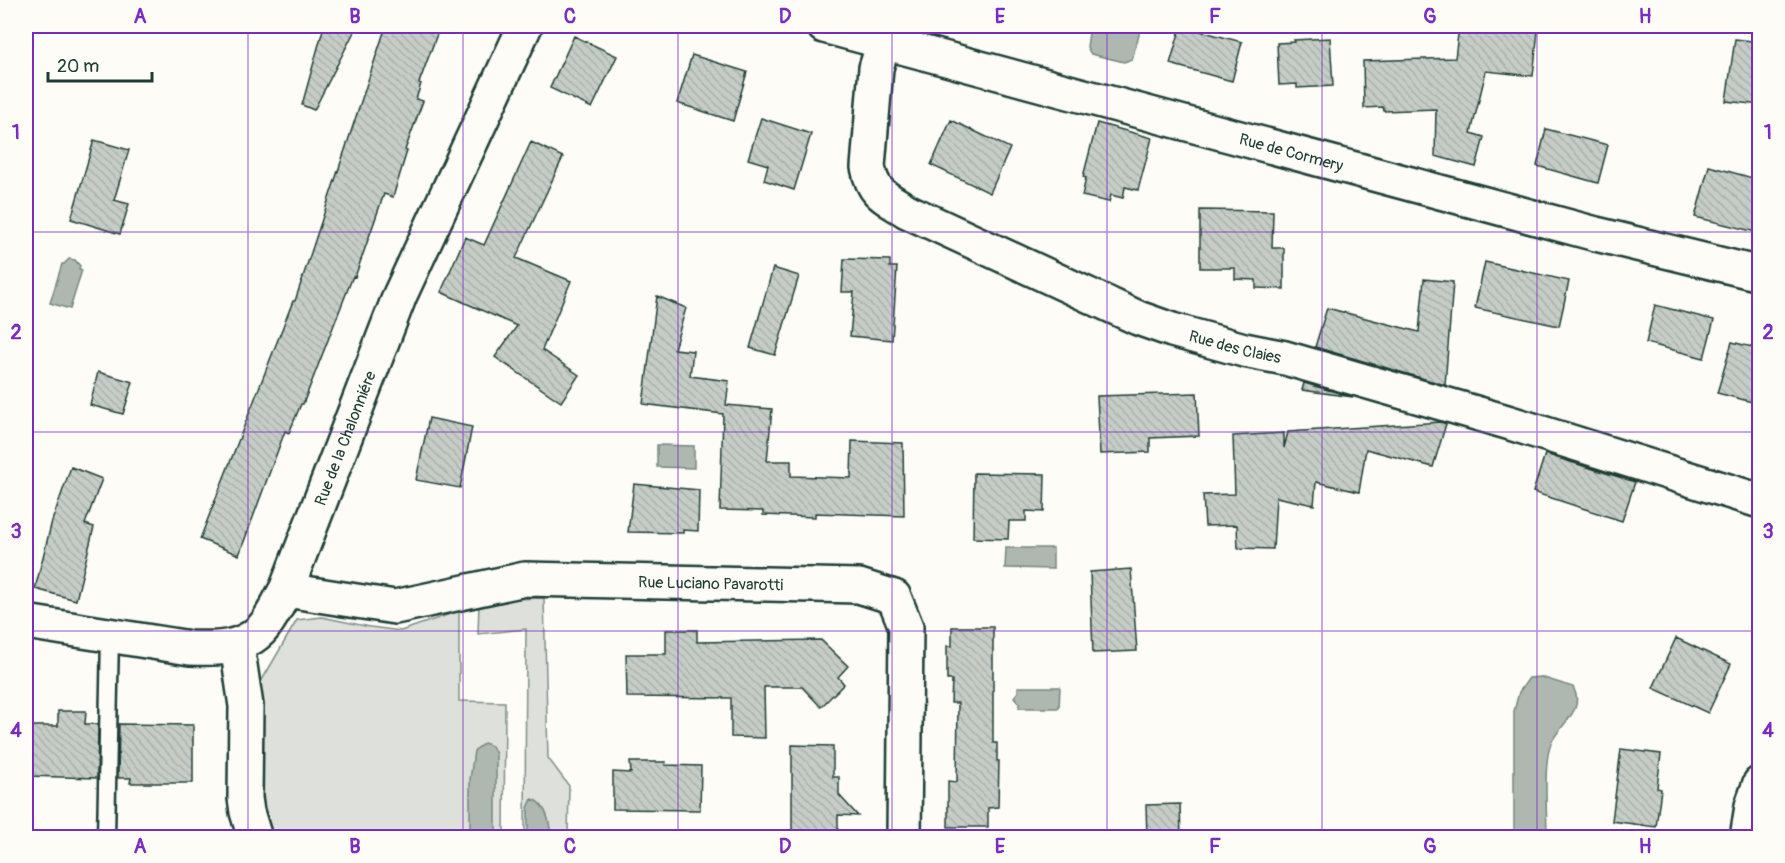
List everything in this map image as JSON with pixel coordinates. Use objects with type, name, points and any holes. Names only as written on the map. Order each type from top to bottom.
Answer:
[{"type":"street","name":"Rue de la Chalonniére","points":[[26,622],[190,648],[217,649],[237,645],[261,630],[286,590],[400,295],[525,26]]},
{"type":"street","name":"Rue de Cormery","points":[[824,26],[1585,231],[1760,274]]},
{"type":"street","name":"Rue des Claies","points":[[884,42],[876,68],[868,167],[871,182],[882,195],[907,210],[1138,318],[1172,330],[1244,350],[1285,358],[1508,422],[1760,501]]},
{"type":"street","name":"Rue Luciano Pavarotti","points":[[286,590],[395,607],[525,579],[859,586],[894,597],[906,627],[904,837]]},
{"type":"street","points":[[237,645],[246,706],[245,798],[255,837]]},
{"type":"street","points":[[1747,837],[1752,806],[1760,783]]},
{"type":"lane","points":[[106,837],[110,635]]},
{"type":"shaded area","points":[[1090,26],[1140,26],[1132,59],[1124,62],[1091,54],[1087,47]]},
{"type":"shaded area","points":[[69,259],[75,260],[80,266],[79,269],[82,270],[70,309],[50,303],[62,264]]},
{"type":"shaded area","points":[[657,445],[694,446],[694,468],[657,467]]},
{"type":"shaded area","points":[[1006,548],[1053,548],[1053,569],[1005,568]]},
{"type":"shaded area","points":[[544,598],[548,758],[569,786],[568,837],[525,837],[526,629],[478,634],[479,604],[511,599]]},
{"type":"shaded area","points":[[459,611],[459,701],[505,702],[504,837],[276,837],[267,829],[258,807],[258,687],[297,620],[322,617],[401,631]]},
{"type":"shaded area","points":[[1541,677],[1573,687],[1576,703],[1571,716],[1551,743],[1549,751],[1546,775],[1547,837],[1514,837],[1514,711],[1519,692],[1529,678]]},
{"type":"shaded area","points":[[1018,687],[1060,687],[1059,708],[1019,708],[1019,703],[1014,697],[1018,692]]},
{"type":"shaded area","points":[[484,743],[492,746],[496,754],[496,837],[470,837],[470,780],[474,751]]},
{"type":"shaded area","points":[[532,799],[541,805],[549,820],[551,837],[528,837],[528,808]]},
{"type":"building","points":[[324,26],[357,26],[314,110],[302,105]]},
{"type":"building","points":[[386,26],[440,26],[419,83],[421,84],[416,99],[423,101],[405,150],[407,151],[393,197],[384,194],[355,277],[353,276],[303,404],[301,404],[289,433],[285,431],[239,555],[200,539],[293,301],[295,301]]},
{"type":"building","points":[[1181,26],[1242,42],[1232,81],[1170,64]]},
{"type":"building","points":[[1459,27],[1505,32],[1505,27],[1538,31],[1533,76],[1486,71],[1471,133],[1484,137],[1476,167],[1435,156],[1436,109],[1384,111],[1383,107],[1364,108],[1363,61],[1455,58]]},
{"type":"building","points":[[574,36],[617,56],[592,108],[550,88]]},
{"type":"building","points":[[1330,38],[1333,86],[1297,88],[1297,84],[1279,85],[1277,43]]},
{"type":"building","points":[[1735,39],[1760,42],[1760,105],[1726,101]]},
{"type":"building","points":[[692,55],[747,72],[733,121],[677,103]]},
{"type":"building","points":[[761,118],[811,134],[794,190],[764,180],[768,165],[748,159]]},
{"type":"building","points":[[951,120],[1010,148],[990,193],[931,165]]},
{"type":"building","points":[[1097,123],[1152,138],[1138,190],[1125,187],[1123,198],[1111,195],[1109,202],[1082,196],[1086,178],[1083,177]]},
{"type":"building","points":[[1546,129],[1608,145],[1598,183],[1537,166]]},
{"type":"building","points":[[94,140],[129,150],[114,200],[129,204],[120,234],[71,219]]},
{"type":"building","points":[[531,142],[563,157],[516,258],[571,281],[542,350],[579,375],[561,402],[495,357],[517,326],[441,292],[465,237],[484,245]]},
{"type":"building","points":[[1709,166],[1760,180],[1760,233],[1695,217]]},
{"type":"building","points":[[1200,210],[1273,211],[1272,248],[1284,248],[1284,289],[1256,288],[1256,280],[1235,279],[1235,268],[1200,268]]},
{"type":"building","points":[[844,259],[890,260],[890,267],[897,267],[892,340],[850,336],[854,292],[842,292]]},
{"type":"building","points":[[1485,262],[1569,281],[1559,326],[1475,308]]},
{"type":"building","points":[[773,268],[799,276],[775,355],[750,348]]},
{"type":"building","points":[[1424,279],[1453,282],[1445,385],[1315,347],[1327,308],[1419,332]]},
{"type":"building","points":[[657,296],[686,308],[674,349],[693,351],[690,376],[729,381],[726,405],[772,409],[767,461],[791,461],[791,476],[851,478],[852,441],[903,443],[904,516],[815,513],[815,517],[763,515],[763,511],[720,510],[723,414],[643,404]]},
{"type":"building","points":[[1655,305],[1714,320],[1704,358],[1646,343]]},
{"type":"building","points":[[1732,342],[1760,349],[1760,404],[1717,393]]},
{"type":"building","points":[[98,372],[133,382],[123,414],[90,405]]},
{"type":"building","points":[[1304,383],[1353,397],[1302,390]]},
{"type":"building","points":[[1197,393],[1199,436],[1150,438],[1150,452],[1100,454],[1097,396]]},
{"type":"building","points":[[429,418],[472,427],[460,488],[416,480]]},
{"type":"building","points":[[1441,422],[1446,424],[1433,467],[1366,449],[1359,492],[1316,482],[1314,505],[1276,497],[1273,549],[1238,548],[1237,525],[1205,526],[1203,495],[1235,494],[1233,436],[1284,433],[1284,448],[1288,432]]},
{"type":"building","points":[[1545,454],[1635,482],[1622,521],[1533,492]]},
{"type":"building","points":[[71,467],[102,479],[85,524],[94,527],[76,600],[35,589],[52,521]]},
{"type":"building","points":[[974,473],[1045,474],[1044,512],[1026,511],[1026,521],[1009,521],[1008,539],[973,538]]},
{"type":"building","points":[[634,484],[699,490],[698,531],[628,532]]},
{"type":"building","points":[[1131,569],[1137,651],[1093,653],[1090,572]]},
{"type":"building","points":[[952,627],[993,627],[993,743],[997,743],[997,761],[999,761],[998,807],[988,808],[988,827],[948,827],[948,781],[957,782],[958,703],[951,703],[952,680],[947,680],[947,646],[952,646]]},
{"type":"building","points":[[666,630],[697,630],[697,642],[821,640],[848,666],[838,677],[844,684],[821,707],[802,687],[764,687],[765,738],[731,737],[731,698],[627,697],[626,654],[666,654]]},
{"type":"building","points":[[1676,638],[1731,664],[1708,713],[1653,688]]},
{"type":"building","points":[[58,711],[86,711],[85,724],[98,724],[97,778],[26,776],[26,726],[58,726]]},
{"type":"building","points":[[119,724],[193,725],[193,783],[130,783],[131,778],[118,778]]},
{"type":"building","points":[[792,745],[833,746],[833,777],[839,777],[839,795],[858,816],[838,815],[838,837],[792,837]]},
{"type":"building","points":[[1621,749],[1661,754],[1657,788],[1661,789],[1656,827],[1612,821]]},
{"type":"building","points":[[630,762],[666,762],[665,765],[701,766],[700,810],[613,809],[613,772],[631,773]]},
{"type":"building","points":[[1180,804],[1181,837],[1147,837],[1146,805]]}]
